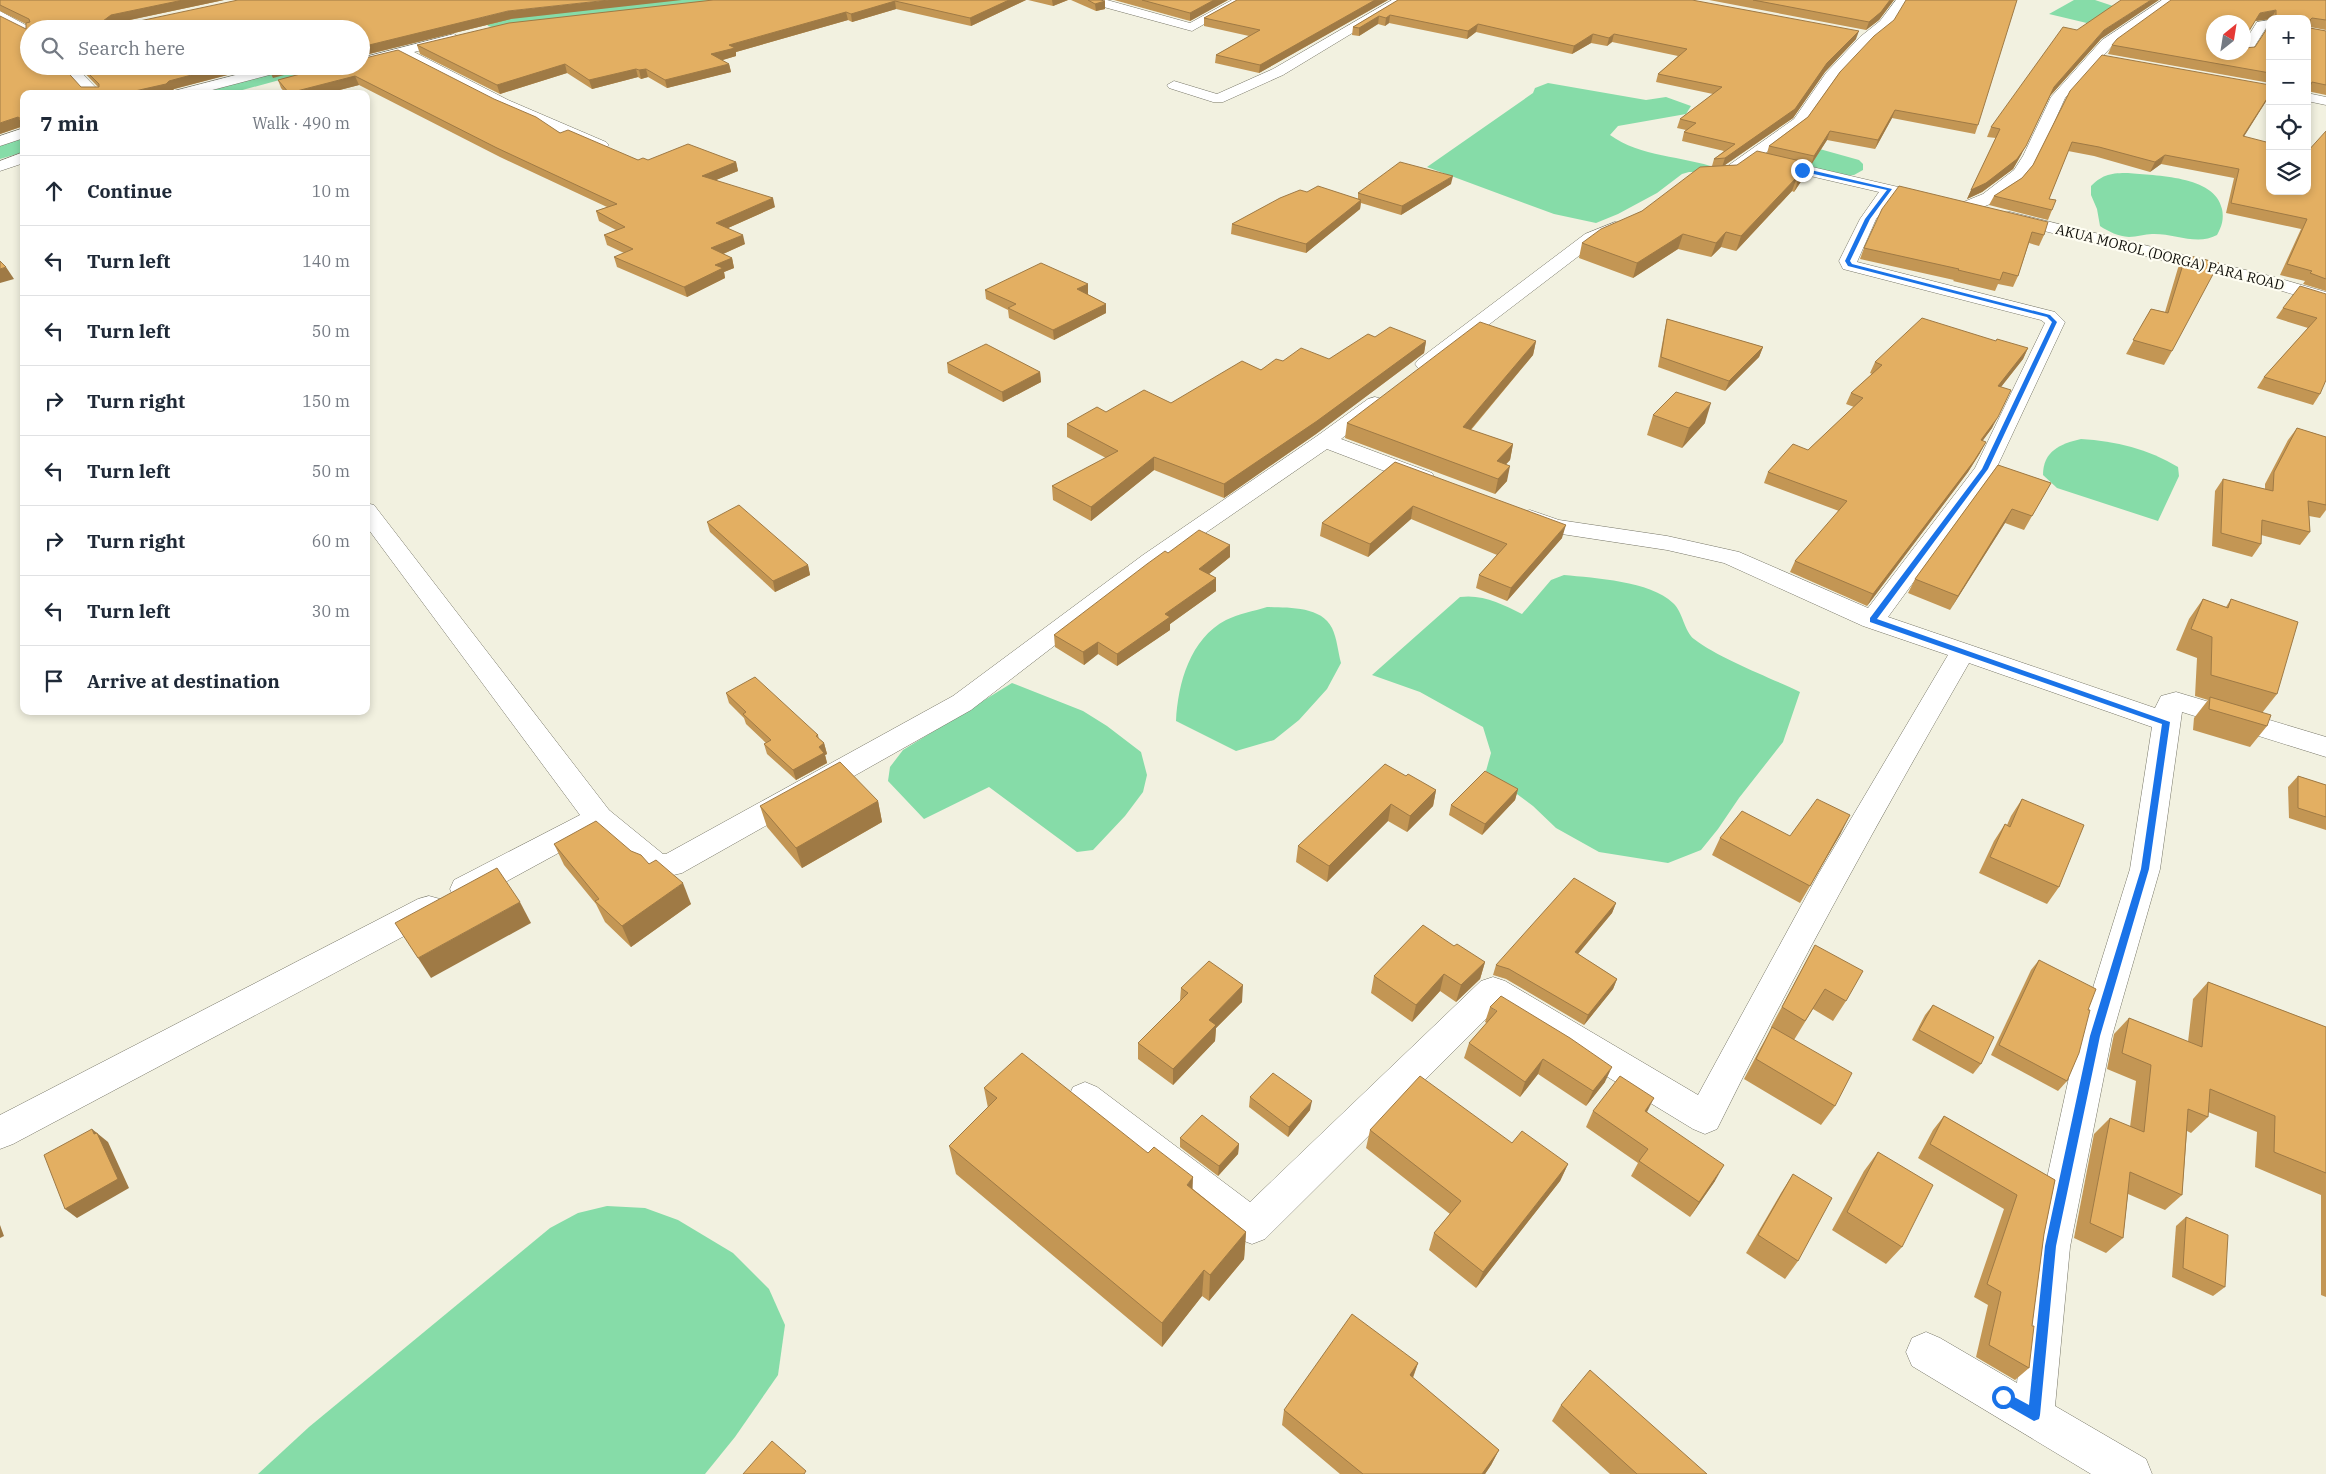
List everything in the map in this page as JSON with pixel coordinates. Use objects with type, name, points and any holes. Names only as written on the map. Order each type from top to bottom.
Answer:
[{"type":"street","points":[[1093,0],[1192,26],[1242,0]]},
{"type":"street","points":[[1174,85],[1218,99],[1278,72],[1360,22],[1401,0]]},
{"type":"street","points":[[1709,174],[1727,174],[1799,122],[1860,34],[1885,24],[1902,0]]},
{"type":"street","points":[[1967,207],[1989,198],[2020,173],[2031,156],[2058,97],[2107,43],[2170,0]]},
{"type":"street","points":[[0,15],[20,27]]},
{"type":"street","points":[[2251,40],[2262,25],[2266,24]]},
{"type":"street","points":[[370,46],[460,31],[402,51],[370,60]]},
{"type":"street","points":[[402,51],[503,103],[614,150]]},
{"type":"street","points":[[2094,57],[2112,60]]},
{"type":"street","points":[[76,75],[91,90]]},
{"type":"street","points":[[194,90],[252,75]]},
{"type":"street","points":[[2311,98],[2326,101]]},
{"type":"street","points":[[0,141],[20,134]]},
{"type":"street","points":[[0,166],[20,158]]},
{"type":"street","points":[[1750,158],[1919,196]]},
{"type":"street","points":[[1872,620],[1985,469],[2055,322],[2048,316],[1850,265],[1848,261],[1868,219],[1890,189]]},
{"type":"street","name":"AKUA MOROL (DORGA) PARA ROAD","points":[[1948,202],[2268,281],[2326,298]]},
{"type":"street","points":[[1412,374],[1591,238],[1631,220]]},
{"type":"street","points":[[370,515],[599,818],[652,862],[661,866],[672,864],[962,703],[1151,560],[1325,441],[1388,392]]},
{"type":"street","points":[[1325,441],[1447,487]]},
{"type":"street","points":[[1511,511],[1555,526],[1667,543],[1731,557],[1872,620],[2166,722]]},
{"type":"street","points":[[1085,1098],[1252,1226],[1494,991],[1705,1118],[1767,995],[1876,799],[1963,651]]},
{"type":"street","points":[[2034,1415],[2052,1238],[2095,1036],[2145,869],[2170,703],[2176,701],[2326,747]]},
{"type":"street","points":[[0,1133],[599,818]]},
{"type":"street","points":[[1926,1352],[2131,1474]]},
{"type":"shaded area","points":[[2074,0],[2095,0],[2122,9],[2091,24],[2049,14]]},
{"type":"shaded area","points":[[1548,83],[1646,100],[1666,97],[1691,106],[1686,114],[1618,126],[1610,135],[1635,148],[1717,168],[1706,172],[1682,174],[1657,193],[1618,214],[1596,223],[1554,214],[1427,167],[1533,93],[1535,88]]},
{"type":"shaded area","points":[[1816,148],[1859,160],[1863,164],[1863,170],[1854,175],[1844,176],[1763,155],[1776,149]]},
{"type":"shaded area","points":[[2128,173],[2182,179],[2208,189],[2217,198],[2222,209],[2222,222],[2217,235],[2202,239],[2160,234],[2129,237],[2121,236],[2100,226],[2097,209],[2091,195],[2091,186],[2108,175]]},
{"type":"shaded area","points":[[2081,439],[2131,447],[2155,455],[2178,467],[2179,476],[2158,521],[2057,488],[2043,475],[2049,454],[2066,443]]},
{"type":"shaded area","points":[[1564,575],[1622,582],[1651,590],[1673,603],[1694,639],[1731,661],[1800,692],[1783,742],[1701,850],[1668,863],[1599,852],[1556,828],[1533,806],[1486,771],[1491,753],[1483,727],[1420,692],[1372,675],[1460,597],[1484,598],[1500,603],[1522,614],[1551,580]]},
{"type":"shaded area","points":[[1267,607],[1294,608],[1312,612],[1327,621],[1332,628],[1341,663],[1327,689],[1299,720],[1274,740],[1236,751],[1176,721],[1183,677],[1195,650],[1203,638],[1214,628],[1226,620],[1241,614]]},
{"type":"shaded area","points":[[1012,683],[1083,711],[1107,726],[1141,752],[1147,775],[1143,792],[1125,816],[1093,850],[1077,852],[989,787],[924,819],[888,781],[890,767],[903,750]]},
{"type":"shaded area","points":[[607,1206],[645,1208],[678,1220],[733,1253],[769,1289],[785,1325],[778,1375],[735,1437],[705,1474],[258,1474],[309,1427],[550,1228],[578,1213]]},
{"type":"building","points":[[0,0],[183,0],[111,15],[104,20],[29,20],[0,5]]},
{"type":"building","points":[[238,0],[609,0],[508,11],[370,45],[370,20],[144,20]]},
{"type":"building","points":[[713,0],[1009,0],[970,18],[895,1],[851,14],[846,12],[729,45],[735,48],[711,54],[729,64],[665,80],[646,69],[636,69],[589,80],[565,64],[497,85],[417,45],[509,23]]},
{"type":"building","points":[[1088,0],[1100,0],[1105,1],[1095,4]]},
{"type":"building","points":[[1142,0],[1214,0],[1190,13]]},
{"type":"building","points":[[1237,0],[1375,0],[1260,65],[1216,55],[1260,30],[1204,18]]},
{"type":"building","points":[[1398,0],[1692,0],[1859,31],[1827,63],[1795,109],[1725,158],[1714,159],[1735,144],[1684,132],[1696,123],[1680,119],[1722,87],[1658,74],[1687,49],[1614,34],[1609,38],[1593,34],[1574,46],[1478,24],[1468,31],[1390,15],[1386,18],[1379,16],[1359,28],[1353,27]]},
{"type":"building","points":[[1753,0],[1890,0],[1881,12],[1869,22]]},
{"type":"building","points":[[1906,0],[2017,0],[1978,125],[1895,110],[1878,140],[1830,131],[1814,156],[1769,146],[1808,117],[1840,72],[1874,36],[1894,20]]},
{"type":"building","points":[[2121,0],[2151,0],[2104,30],[2054,87],[2026,146],[2017,159],[1986,183],[1971,190],[2000,129],[1991,127],[2063,27],[2077,30]]},
{"type":"building","points":[[2171,0],[2326,0],[2326,20],[2311,19],[2311,15],[2276,15],[2276,10],[2260,13],[2251,28],[2251,15],[2206,15],[2206,60],[2251,60],[2251,47],[2255,47],[2266,30],[2266,72],[2112,45],[2117,39]]},
{"type":"building","points":[[0,16],[20,26],[20,75],[70,75],[81,87],[99,87],[99,84],[90,75],[191,75],[169,81],[166,84],[139,90],[20,90],[20,118],[18,117],[0,123]]},
{"type":"building","points":[[2311,28],[2326,31],[2326,85],[2312,82],[2311,84]]},
{"type":"building","points":[[398,50],[494,99],[536,117],[560,133],[568,130],[638,160],[643,158],[648,160],[688,144],[736,162],[702,176],[773,198],[716,223],[743,235],[711,248],[732,258],[715,265],[723,268],[684,287],[614,257],[633,249],[604,235],[625,227],[596,211],[617,204],[497,148],[355,76],[301,90],[286,90],[278,80],[297,75],[370,75],[370,57]]},
{"type":"building","points":[[2102,55],[2266,84],[2266,100],[2243,136],[2266,142],[2266,195],[2311,195],[2311,148],[2326,131],[2326,279],[2310,273],[2312,271],[2287,264],[2307,219],[2231,203],[2239,169],[2165,155],[2155,162],[2072,142],[2049,199],[2056,200],[2052,210],[1994,196],[2022,178],[2033,165],[2070,91]]},
{"type":"building","points":[[1757,151],[1809,163],[1799,178],[1797,177],[1741,236],[1726,232],[1716,243],[1683,234],[1637,263],[1582,243],[1601,229],[1642,211],[1700,167],[1737,165]]},
{"type":"building","points":[[1400,162],[1453,176],[1402,206],[1358,193]]},
{"type":"building","points":[[1318,186],[1361,200],[1306,244],[1232,224],[1280,198],[1300,190],[1307,192]]},
{"type":"building","points":[[1899,186],[2048,222],[2044,235],[2032,232],[2018,276],[2003,272],[2000,280],[1864,248],[1882,209]]},
{"type":"building","points":[[2186,255],[2219,263],[2172,351],[2133,340],[2151,309],[2168,313]]},
{"type":"building","points":[[0,261],[6,267],[0,269]]},
{"type":"building","points":[[1041,263],[1088,284],[1077,289],[1106,304],[1053,330],[1008,308],[1016,304],[985,290]]},
{"type":"building","points":[[2300,286],[2326,294],[2326,380],[2320,394],[2264,377],[2317,318],[2283,308]]},
{"type":"building","points":[[1922,318],[1996,341],[1997,339],[2028,348],[1998,386],[2011,390],[1998,417],[1981,440],[1986,442],[1974,461],[1873,594],[1795,561],[1847,501],[1768,472],[1793,444],[1808,450],[1863,398],[1851,393],[1882,365],[1875,362]]},
{"type":"building","points":[[1667,319],[1763,347],[1729,381],[1661,357]]},
{"type":"building","points":[[1480,322],[1536,341],[1463,427],[1513,444],[1497,461],[1510,466],[1498,479],[1347,423]]},
{"type":"building","points":[[1390,327],[1426,341],[1317,421],[1224,484],[1154,457],[1091,507],[1052,486],[1118,451],[1067,424],[1097,407],[1106,412],[1144,390],[1171,403],[1242,361],[1261,370],[1276,359],[1283,361],[1301,348],[1329,359],[1368,334],[1375,337]]},
{"type":"building","points":[[986,344],[1040,372],[1002,392],[947,363]]},
{"type":"building","points":[[1676,392],[1711,403],[1689,428],[1653,415]]},
{"type":"building","points":[[2297,428],[2326,437],[2326,505],[2308,501],[2310,532],[2262,520],[2261,544],[2221,533],[2223,479],[2273,491],[2274,472]]},
{"type":"building","points":[[1395,462],[1566,525],[1511,588],[1479,575],[1507,544],[1413,506],[1370,544],[1322,523]]},
{"type":"building","points":[[1998,465],[2051,483],[2032,516],[2012,509],[1958,596],[1915,579]]},
{"type":"building","points":[[739,505],[808,565],[773,581],[707,522]]},
{"type":"building","points":[[1199,530],[1230,545],[1199,569],[1216,578],[1165,614],[1170,617],[1117,654],[1098,642],[1083,652],[1054,635],[1147,564],[1165,551],[1168,553]]},
{"type":"building","points":[[2203,599],[2228,608],[2231,599],[2298,622],[2277,694],[2211,675],[2212,637],[2191,629]]},
{"type":"building","points":[[755,677],[818,735],[816,736],[824,743],[819,747],[824,753],[793,770],[764,744],[771,740],[743,714],[746,712],[726,693]]},
{"type":"building","points":[[2210,697],[2271,715],[2267,726],[2209,709]]},
{"type":"building","points":[[840,762],[878,801],[796,848],[760,806]]},
{"type":"building","points":[[1385,764],[1406,776],[1408,774],[1436,790],[1410,816],[1391,804],[1329,866],[1298,846]]},
{"type":"building","points":[[1485,771],[1518,789],[1485,824],[1451,805]]},
{"type":"building","points":[[2298,776],[2326,785],[2326,817],[2298,808]]},
{"type":"building","points":[[1817,799],[1850,815],[1810,886],[1720,838],[1742,811],[1790,836]]},
{"type":"building","points":[[2022,799],[2084,825],[2059,887],[1990,857],[2005,824],[2010,827]]},
{"type":"building","points":[[596,821],[631,851],[641,855],[649,864],[656,860],[683,883],[622,926],[595,901],[599,899],[554,844]]},
{"type":"building","points":[[497,868],[520,902],[418,958],[395,923]]},
{"type":"building","points":[[1574,878],[1616,903],[1575,952],[1617,979],[1588,1015],[1509,969],[1496,965]]},
{"type":"building","points":[[1423,925],[1454,946],[1457,944],[1485,962],[1461,985],[1444,974],[1416,1005],[1374,976]]},
{"type":"building","points":[[1815,945],[1863,971],[1846,1001],[1825,989],[1805,1021],[1782,1007]]},
{"type":"building","points":[[2039,960],[2096,989],[2088,1010],[2090,1010],[2079,1053],[2067,1081],[1999,1045]]},
{"type":"building","points":[[1209,961],[1243,985],[1209,1020],[1216,1025],[1173,1069],[1138,1043],[1188,993],[1181,988]]},
{"type":"building","points":[[2208,982],[2326,1027],[2326,1173],[2274,1152],[2275,1116],[2210,1089],[2208,1117],[2188,1109],[2182,1195],[2130,1172],[2123,1238],[2090,1223],[2110,1118],[2144,1132],[2151,1065],[2122,1053],[2129,1018],[2202,1047]]},
{"type":"building","points":[[1501,996],[1570,1038],[1612,1067],[1593,1091],[1543,1059],[1525,1082],[1469,1043],[1497,1011],[1490,1007]]},
{"type":"building","points":[[1933,1005],[1994,1037],[1981,1064],[1919,1030]]},
{"type":"building","points":[[1772,1027],[1852,1073],[1835,1106],[1756,1059]]},
{"type":"building","points":[[1022,1053],[1148,1153],[1154,1147],[1193,1177],[1187,1185],[1246,1232],[1210,1275],[1204,1270],[1162,1323],[949,1146],[997,1098],[984,1088]]},
{"type":"building","points":[[1273,1073],[1312,1101],[1289,1127],[1250,1097]]},
{"type":"building","points":[[1420,1076],[1512,1143],[1522,1131],[1568,1164],[1483,1272],[1434,1233],[1461,1201],[1370,1130]]},
{"type":"building","points":[[1620,1076],[1654,1098],[1645,1111],[1724,1165],[1699,1202],[1639,1161],[1648,1149],[1593,1111]]},
{"type":"building","points":[[1202,1115],[1239,1144],[1219,1166],[1180,1138]]},
{"type":"building","points":[[1944,1116],[2055,1180],[2044,1234],[2032,1326],[2034,1326],[2029,1368],[1989,1345],[2001,1292],[1987,1284],[2017,1195],[1930,1144]]},
{"type":"building","points":[[92,1129],[94,1134],[97,1133],[118,1179],[65,1209],[44,1155]]},
{"type":"building","points":[[1878,1152],[1933,1185],[1902,1247],[1847,1212]]},
{"type":"building","points":[[1793,1174],[1832,1198],[1798,1261],[1758,1235]]},
{"type":"building","points":[[2186,1217],[2228,1235],[2225,1287],[2183,1268]]},
{"type":"building","points":[[1352,1314],[1418,1363],[1410,1375],[1499,1450],[1482,1474],[1363,1474],[1284,1410]]},
{"type":"building","points":[[1590,1370],[1707,1474],[1637,1474],[1561,1405]]},
{"type":"building","points":[[772,1441],[806,1471],[804,1474],[743,1474]]},
{"type":"waterway","points":[[495,22],[700,0]]},
{"type":"waterway","points":[[218,90],[275,75]]},
{"type":"waterway","points":[[0,152],[20,145]]},
{"type":"route","points":[[1802,170],[1890,189],[1868,219],[1848,261],[1850,265],[2048,316],[2054,319],[2055,322],[1985,469],[1872,620],[2166,722],[2145,869],[2095,1036],[2064,1177],[2051,1246],[2034,1415],[2003,1397]]}]
